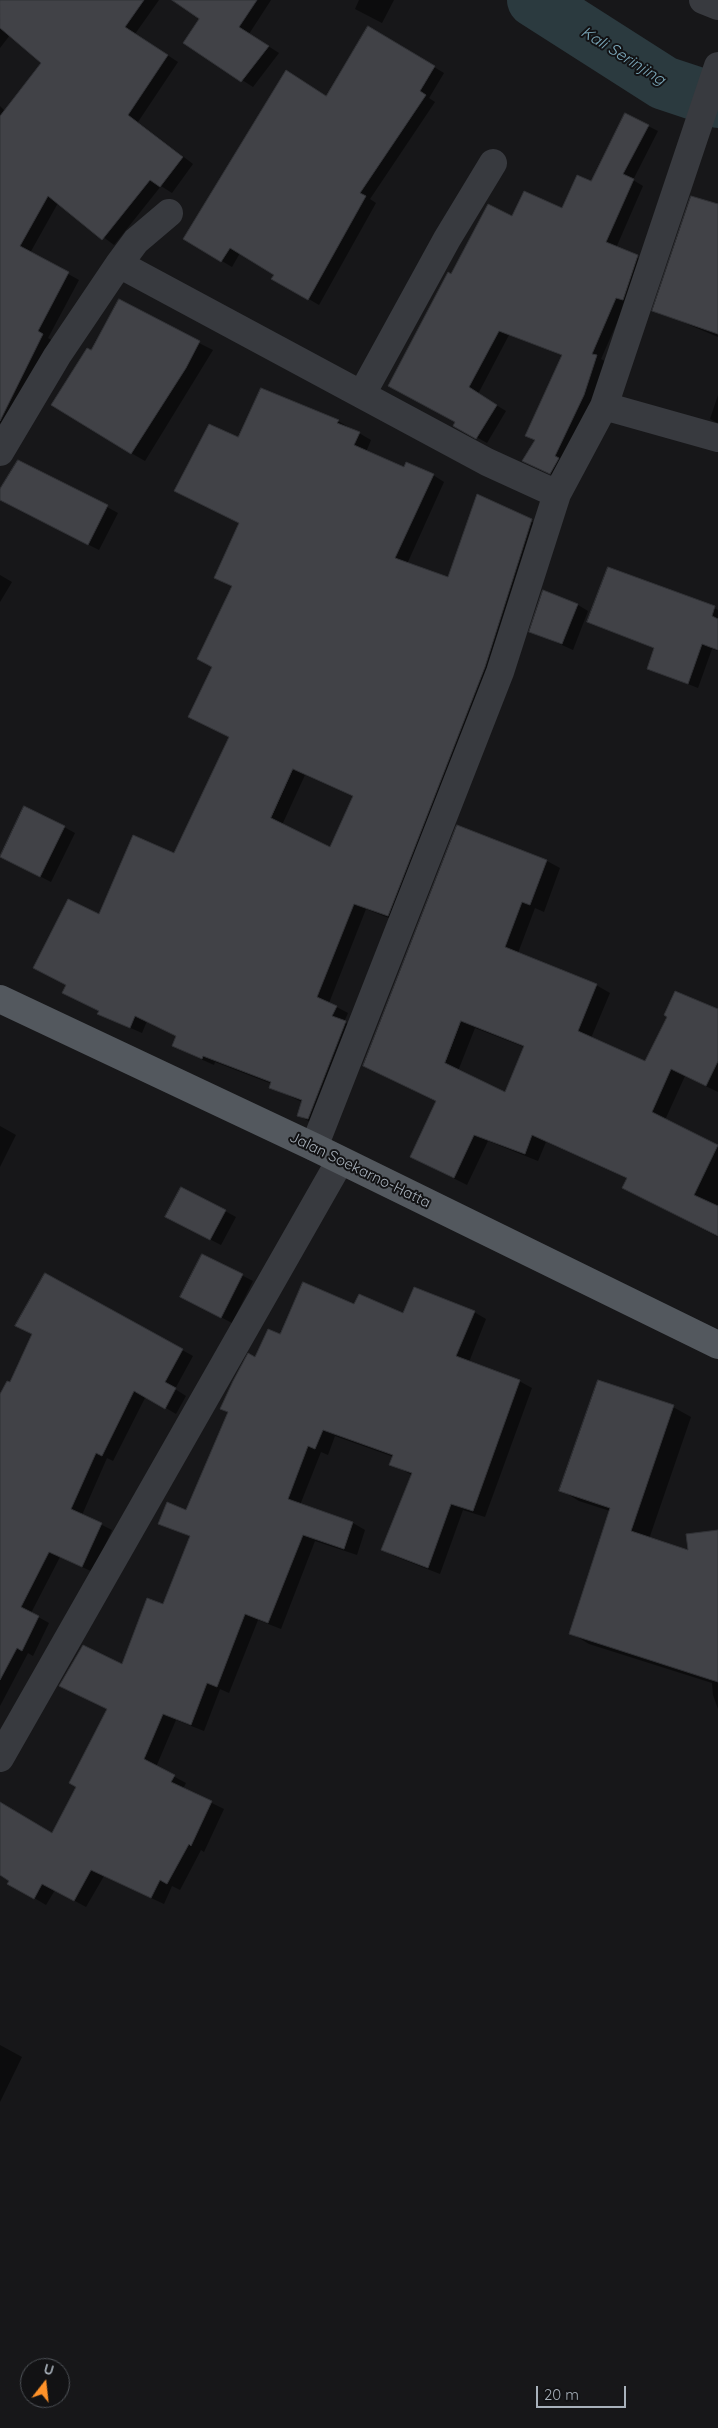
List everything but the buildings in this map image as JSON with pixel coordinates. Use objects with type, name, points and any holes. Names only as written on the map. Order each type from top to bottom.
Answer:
[{"type":"main road","name":"Jalan Soekarno-Hatta","points":[[0,999],[314,1147],[718,1345]]},
{"type":"street","points":[[703,0],[718,6]]},
{"type":"street","points":[[314,1147],[500,672],[557,494],[604,406],[718,66]]},
{"type":"street","points":[[362,394],[447,239],[493,163]]},
{"type":"street","points":[[0,452],[56,356],[119,264],[136,241],[168,213]]},
{"type":"street","points":[[119,264],[487,462],[557,494]]},
{"type":"street","points":[[604,406],[718,438]]},
{"type":"street","points":[[0,1758],[340,1160]]},
{"type":"waterway","name":"Kali Serinjing","points":[[534,0],[664,83],[718,101]]}]
